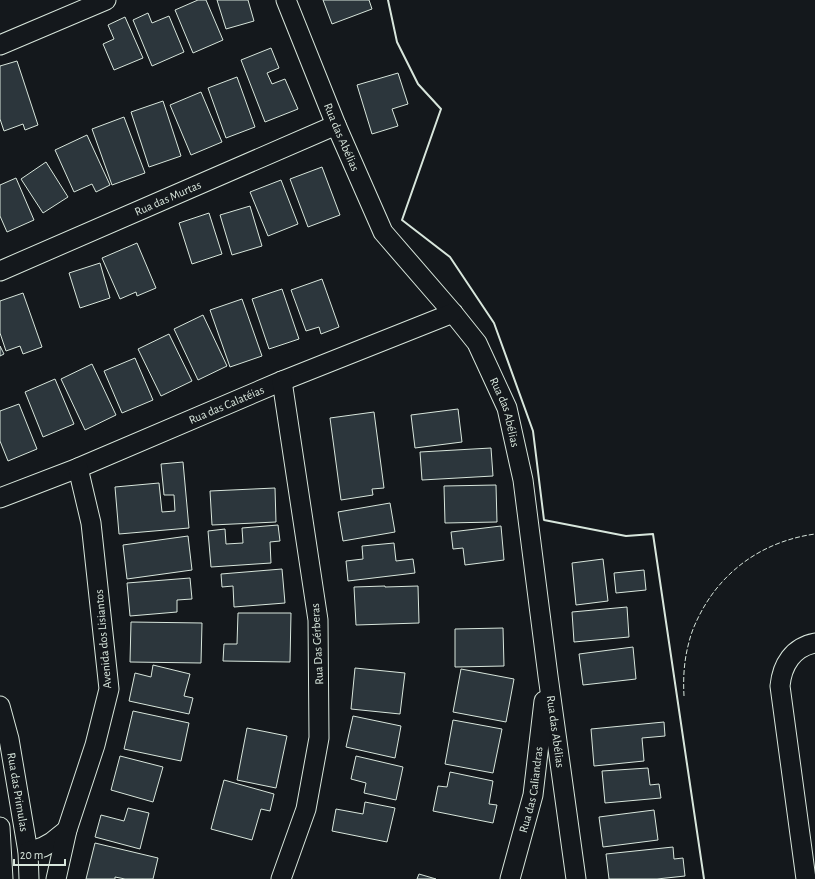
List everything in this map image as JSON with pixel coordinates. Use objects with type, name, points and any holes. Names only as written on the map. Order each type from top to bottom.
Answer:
[{"type":"street","points":[[0,45],[106,0]]},
{"type":"street","name":"Rua das Abélias","points":[[286,0],[336,125],[383,232],[453,313],[476,343],[507,408],[523,480],[576,879]]},
{"type":"street","name":"Rua das Murtas","points":[[0,271],[336,125]]},
{"type":"street","name":"Rua das Calatéias","points":[[0,498],[78,468],[282,381],[453,313]]},
{"type":"street","name":"Rua Das Gérberas","points":[[281,879],[306,809],[319,738],[318,620],[282,381]]},
{"type":"street","name":"Avenida dos Lisiantos","points":[[56,879],[67,830],[95,745],[109,689],[91,523],[78,468]]},
{"type":"street","points":[[806,879],[780,686],[781,676],[789,660],[803,647],[815,643]]},
{"type":"street","name":"Rua das Caliandras","points":[[510,879],[533,795],[548,676]]},
{"type":"street","name":"Rua das Primulas","points":[[0,706],[10,739],[28,852],[29,879]]},
{"type":"street","points":[[533,795],[564,794]]},
{"type":"street","name":"Rua das Primulas","points":[[0,827],[3,879]]},
{"type":"street","points":[[28,852],[52,842],[67,830]]},
{"type":"building","points":[[198,0],[206,0],[223,40],[193,53],[175,10]]},
{"type":"building","points":[[217,0],[248,0],[254,21],[226,29]]},
{"type":"building","points":[[323,0],[369,0],[372,9],[332,24]]},
{"type":"building","points":[[148,13],[152,23],[169,16],[184,52],[152,66],[133,20]]},
{"type":"building","points":[[125,17],[143,58],[114,70],[103,44],[114,39],[108,25]]},
{"type":"building","points":[[271,48],[279,68],[267,73],[272,84],[285,79],[298,109],[265,122],[241,60]]},
{"type":"building","points":[[17,61],[38,125],[25,130],[23,124],[4,131],[0,119],[0,66]]},
{"type":"building","points":[[398,73],[408,104],[392,109],[398,126],[372,134],[357,85]]},
{"type":"building","points":[[237,77],[255,127],[226,138],[208,88]]},
{"type":"building","points":[[201,92],[222,142],[191,155],[170,105]]},
{"type":"building","points":[[163,101],[181,156],[149,167],[131,112]]},
{"type":"building","points":[[124,117],[145,173],[112,185],[92,129]]},
{"type":"building","points":[[87,135],[110,185],[96,192],[92,184],[74,192],[55,150]]},
{"type":"building","points":[[46,162],[68,197],[43,213],[21,179]]},
{"type":"building","points":[[322,167],[340,215],[308,227],[290,179]]},
{"type":"building","points":[[16,178],[34,220],[7,232],[0,216],[0,185]]},
{"type":"building","points":[[281,180],[298,224],[268,236],[250,192]]},
{"type":"building","points":[[250,206],[262,246],[232,255],[220,215]]},
{"type":"building","points":[[209,213],[222,254],[192,264],[179,223]]},
{"type":"building","points":[[137,243],[156,288],[137,296],[136,292],[120,299],[102,258]]},
{"type":"building","points":[[100,263],[110,298],[80,308],[69,273]]},
{"type":"building","points":[[322,279],[339,327],[321,334],[319,327],[306,331],[291,290]]},
{"type":"building","points":[[282,289],[299,339],[269,349],[252,299]]},
{"type":"building","points":[[23,293],[42,347],[23,354],[20,346],[6,351],[0,333],[0,301]]},
{"type":"building","points":[[242,299],[262,356],[230,367],[210,310]]},
{"type":"building","points":[[203,315],[227,366],[198,380],[174,329]]},
{"type":"building","points":[[169,334],[192,381],[161,396],[138,349]]},
{"type":"building","points":[[0,346],[4,354],[0,356]]},
{"type":"building","points":[[135,358],[153,400],[122,413],[104,371]]},
{"type":"building","points":[[92,364],[116,415],[85,430],[61,379]]},
{"type":"building","points":[[55,379],[74,424],[43,437],[25,392]]},
{"type":"building","points":[[19,404],[37,449],[8,461],[0,441],[0,411]]},
{"type":"building","points":[[458,409],[462,442],[415,448],[411,415]]},
{"type":"building","points":[[374,412],[384,488],[372,489],[373,495],[341,500],[330,418]]},
{"type":"building","points":[[491,448],[493,476],[422,480],[420,452]]},
{"type":"building","points":[[183,462],[189,528],[119,534],[115,487],[159,483],[162,512],[175,511],[174,495],[164,495],[161,464]]},
{"type":"building","points":[[496,485],[497,522],[445,523],[444,486]]},
{"type":"building","points":[[275,488],[276,522],[212,525],[210,491]]},
{"type":"building","points":[[390,503],[395,532],[343,541],[338,512]]},
{"type":"building","points":[[278,525],[280,541],[270,542],[271,563],[211,567],[208,531],[225,529],[226,544],[243,543],[242,528]]},
{"type":"building","points":[[501,526],[504,560],[465,565],[463,548],[453,549],[451,532]]},
{"type":"building","points":[[188,536],[192,570],[127,579],[123,545]]},
{"type":"building","points":[[394,543],[396,561],[413,559],[415,573],[348,581],[346,561],[363,559],[362,546]]},
{"type":"building","points":[[603,559],[608,601],[576,605],[572,563]]},
{"type":"building","points":[[282,569],[285,603],[234,607],[233,586],[222,587],[221,574]]},
{"type":"building","points":[[644,570],[646,590],[616,593],[614,573]]},
{"type":"building","points":[[190,578],[192,599],[177,600],[177,612],[130,616],[127,583]]},
{"type":"building","points":[[418,586],[419,623],[356,625],[354,587]]},
{"type":"building","points":[[627,607],[629,637],[574,642],[572,612]]},
{"type":"building","points":[[238,613],[291,613],[290,662],[223,661],[224,644],[237,644]]},
{"type":"building","points":[[131,622],[202,623],[201,663],[130,662]]},
{"type":"building","points":[[503,628],[504,666],[455,667],[455,629]]},
{"type":"building","points":[[633,647],[636,679],[583,685],[579,654]]},
{"type":"building","points":[[153,665],[190,674],[184,696],[193,698],[189,714],[129,701],[135,673],[151,677]]},
{"type":"building","points":[[355,668],[405,673],[400,714],[351,709]]},
{"type":"building","points":[[461,669],[514,679],[506,722],[453,712]]},
{"type":"building","points":[[133,711],[189,723],[181,761],[124,749]]},
{"type":"building","points":[[353,716],[401,726],[395,758],[346,747]]},
{"type":"building","points":[[453,720],[502,729],[493,773],[445,764]]},
{"type":"building","points":[[664,722],[665,736],[642,738],[644,761],[594,766],[591,729]]},
{"type":"building","points":[[247,728],[287,736],[276,788],[237,780]]},
{"type":"building","points":[[120,756],[163,767],[153,802],[111,790]]},
{"type":"building","points":[[356,756],[403,767],[396,800],[364,793],[366,783],[351,779]]},
{"type":"building","points":[[648,768],[650,785],[659,784],[661,798],[605,803],[602,771]]},
{"type":"building","points":[[450,772],[493,781],[489,804],[497,805],[493,823],[433,811],[438,786],[447,787]]},
{"type":"building","points":[[224,780],[274,794],[270,811],[261,809],[252,840],[211,829]]},
{"type":"building","points":[[365,802],[395,808],[387,842],[332,831],[336,809],[363,814]]},
{"type":"building","points":[[128,808],[149,813],[140,849],[95,837],[101,815],[124,821]]},
{"type":"building","points":[[654,810],[658,840],[603,847],[599,817]]},
{"type":"building","points":[[95,843],[158,858],[153,879],[125,879],[115,877],[115,879],[86,879]]},
{"type":"building","points":[[673,847],[674,859],[683,858],[685,876],[657,879],[609,879],[606,854]]},
{"type":"building","points":[[419,874],[436,879],[417,879]]},
{"type":"fence","points":[[684,696],[685,662],[691,635],[708,600],[720,585],[746,560],[762,551],[779,543],[815,534]]},
{"type":"wall","points":[[388,0],[397,42],[418,84],[441,109],[402,220],[450,257],[494,323],[533,431],[544,520],[626,536],[653,534],[704,879]]}]
